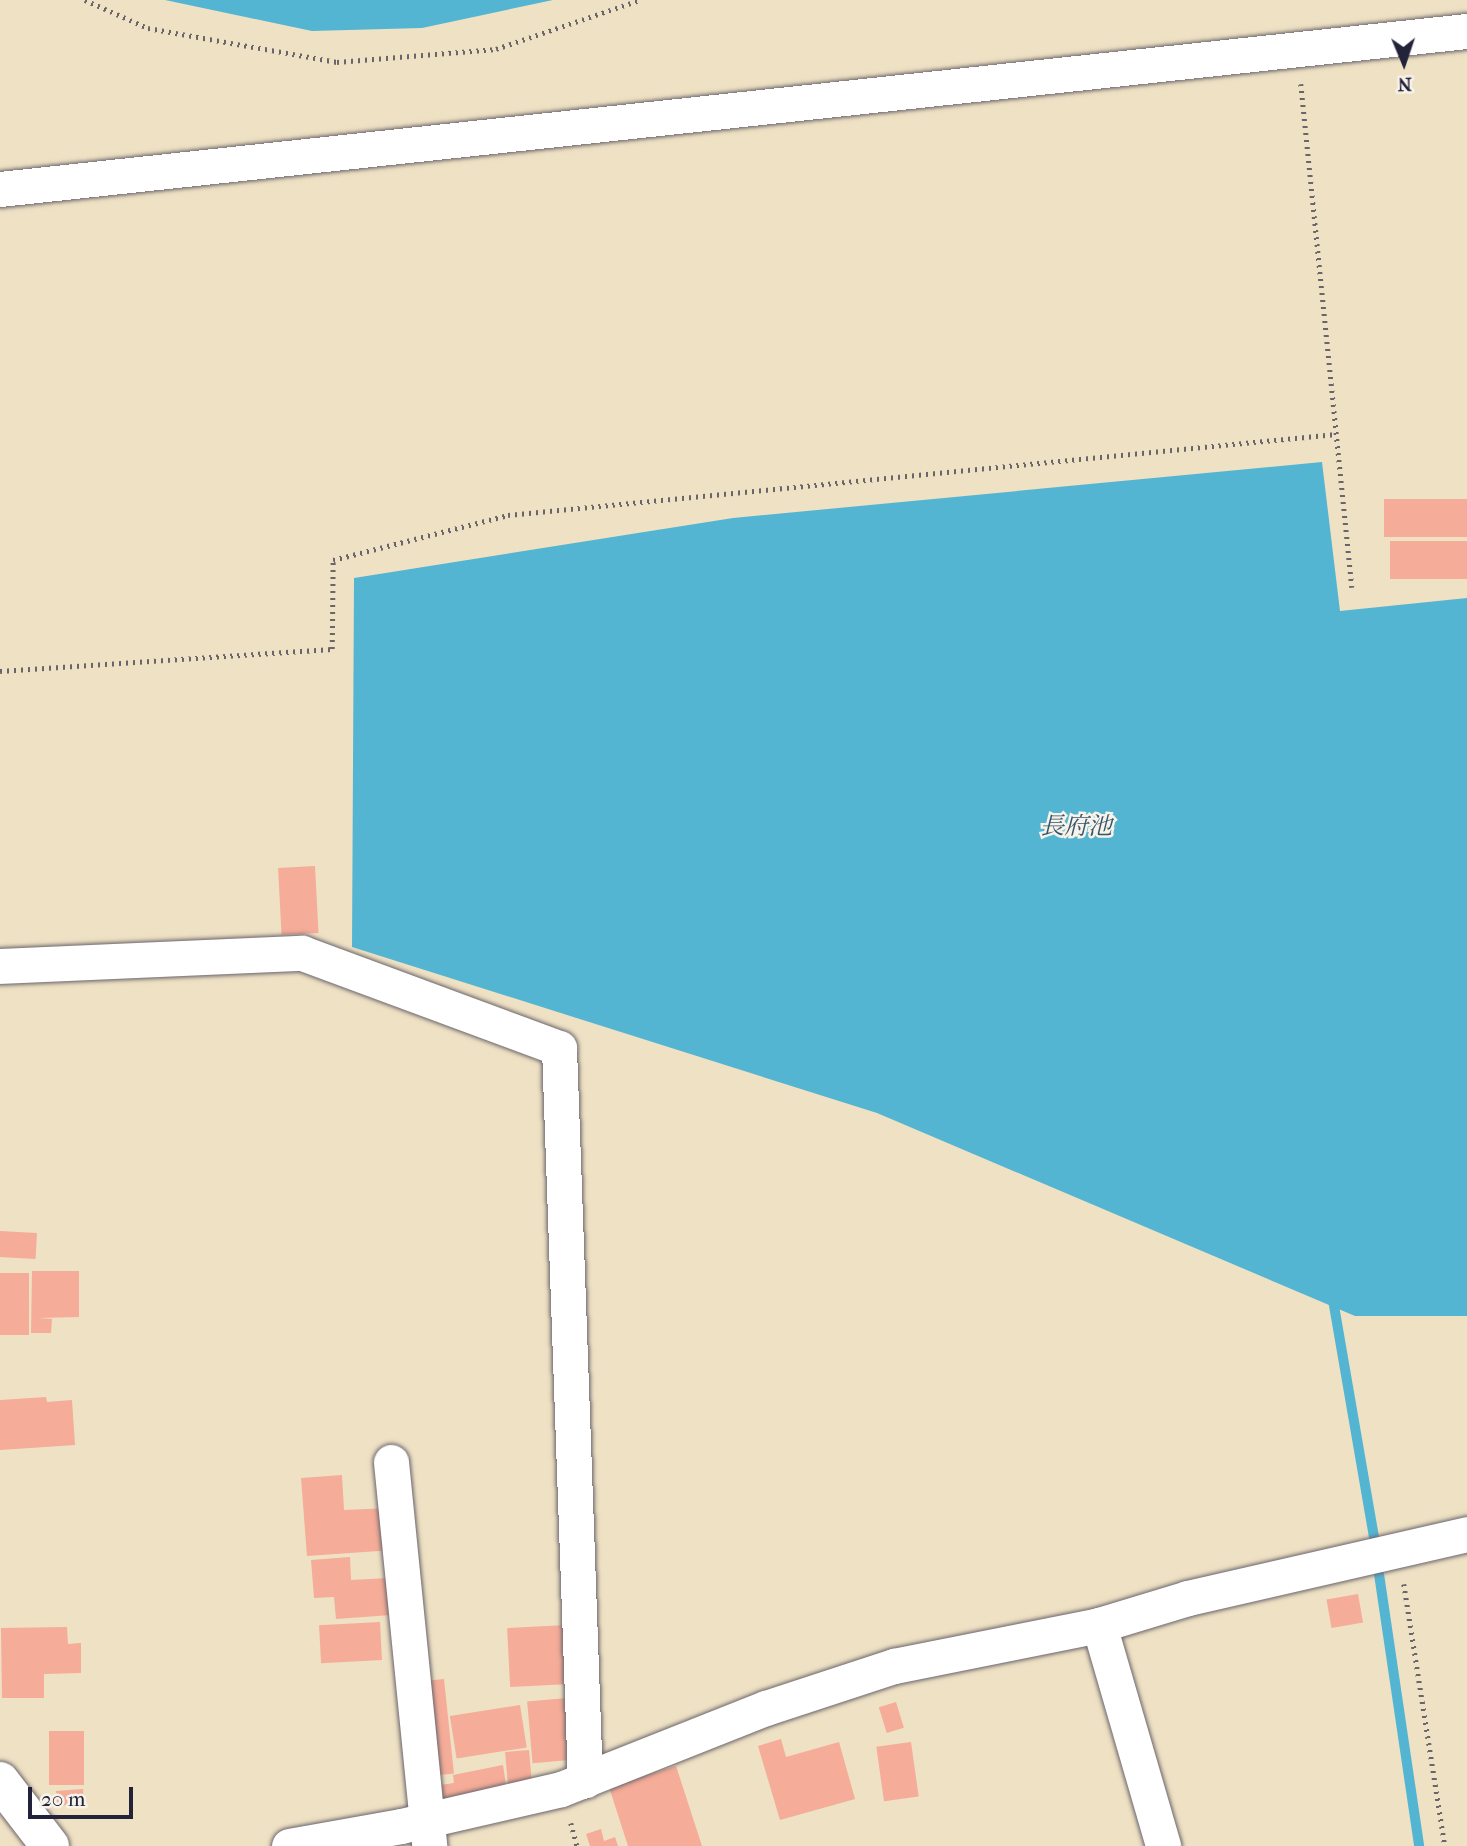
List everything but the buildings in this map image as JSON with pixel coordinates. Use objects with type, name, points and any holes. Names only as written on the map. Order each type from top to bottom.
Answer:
[{"type":"main road","points":[[0,1780],[50,1846]]},
{"type":"street","points":[[0,189],[1467,31]]},
{"type":"street","points":[[0,966],[302,953],[559,1048],[584,1781]]},
{"type":"street","points":[[391,1462],[427,1833]]},
{"type":"street","points":[[289,1846],[427,1833],[584,1781],[766,1708],[894,1666],[1099,1625],[1188,1598],[1467,1534]]},
{"type":"street","points":[[1099,1625],[1163,1846]]},
{"type":"path","points":[[85,0],[148,28],[337,62],[496,49],[640,0]]},
{"type":"path","points":[[1297,48],[1352,587]]},
{"type":"path","points":[[0,671],[332,649],[333,560],[508,515],[1336,434]]},
{"type":"path","points":[[1399,1550],[1445,1846]]},
{"type":"water","points":[[165,0],[553,0],[422,28],[312,31]]},
{"type":"water","name":"長府池","points":[[1322,462],[1340,611],[1467,598],[1467,1316],[1355,1316],[877,1113],[352,947],[354,578],[733,518]]},
{"type":"waterway","points":[[1332,1294],[1374,1538]]},
{"type":"waterway","points":[[1379,1574],[1419,1846]]}]
